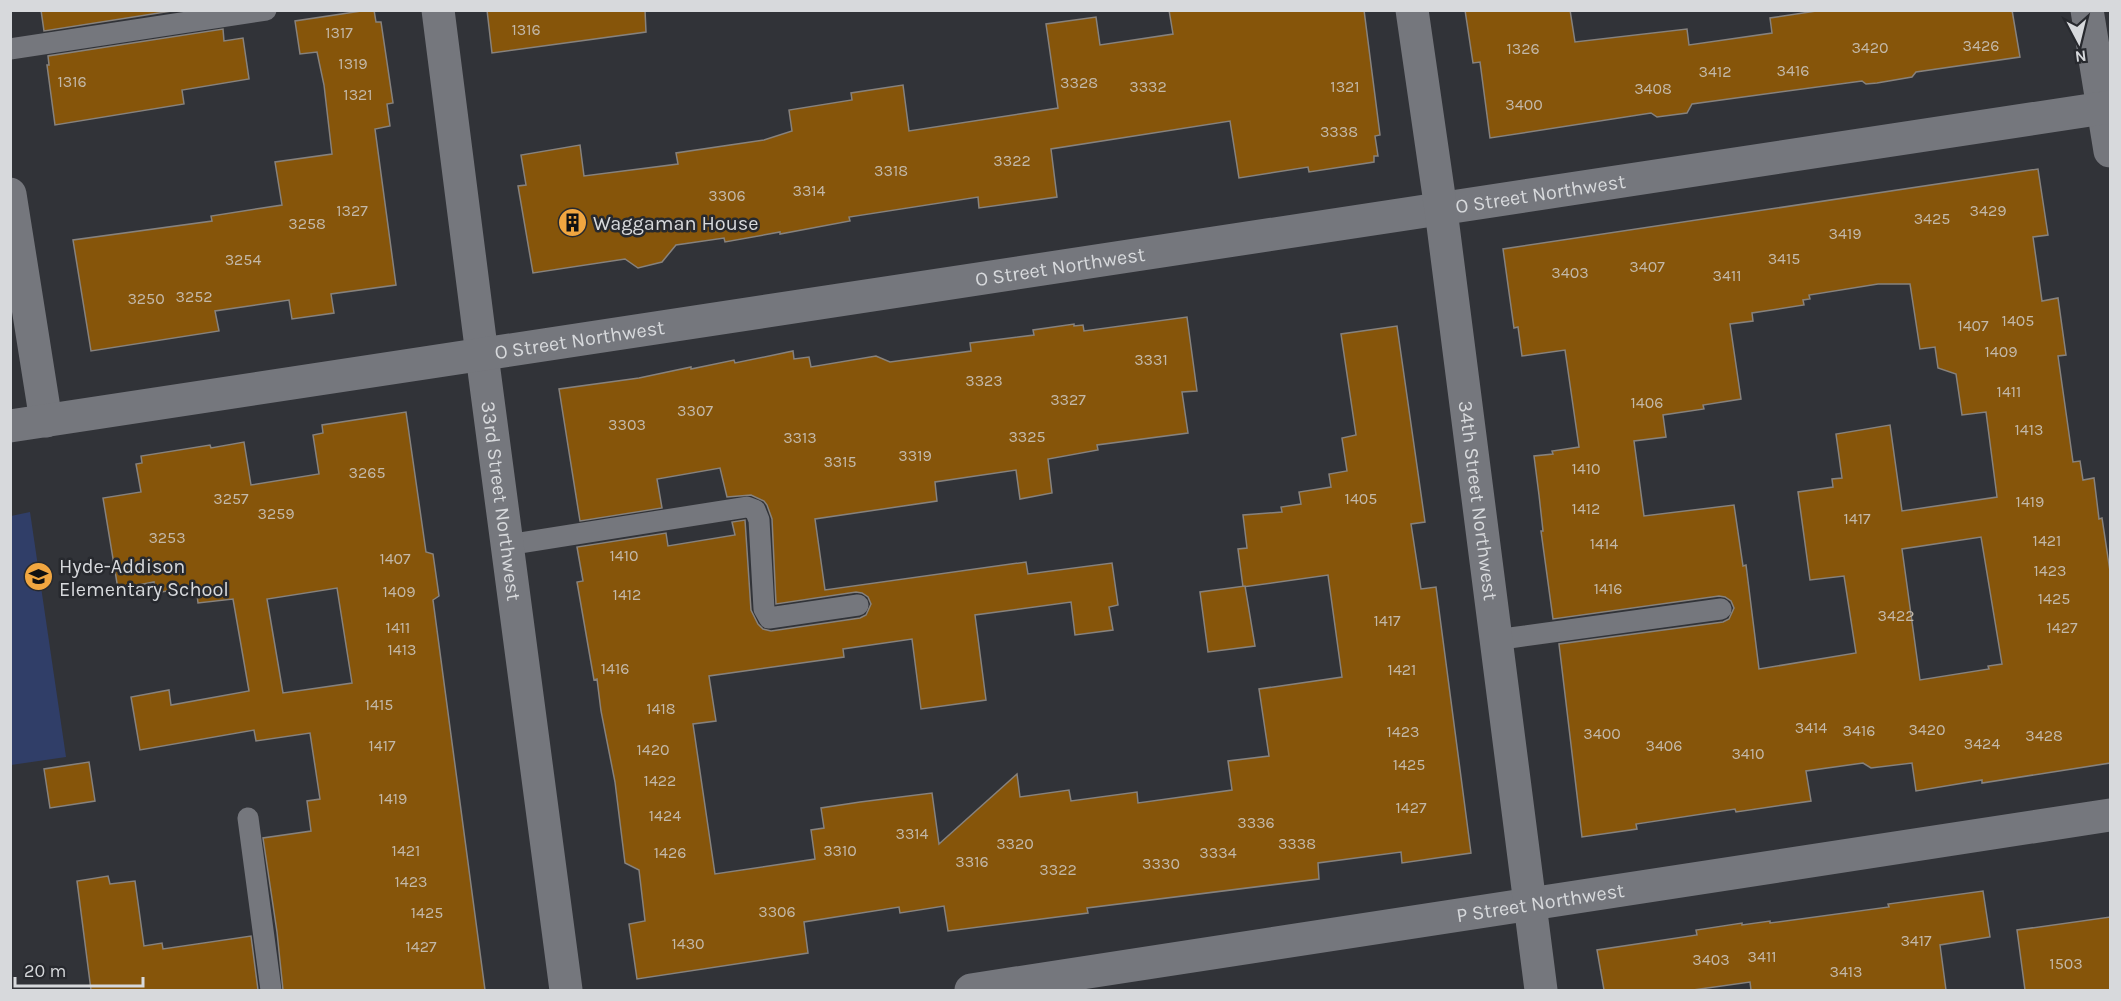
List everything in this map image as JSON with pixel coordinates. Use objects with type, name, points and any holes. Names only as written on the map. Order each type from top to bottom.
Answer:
[{"type":"street","name":"33rd Street Northwest","points":[[438,10],[566,990]]},
{"type":"street","name":"34th Street Northwest","points":[[1412,10],[1541,990]]},
{"type":"street","points":[[2087,10],[2107,108],[2110,151]]},
{"type":"street","name":"O Street Northwest","points":[[10,426],[2107,108]]},
{"type":"street","points":[[10,194],[46,421]]},
{"type":"street","name":"P Street Northwest","points":[[971,990],[2110,815]]},
{"type":"lane","points":[[10,49],[266,10]]},
{"type":"lane","points":[[508,545],[747,507],[755,510],[759,520],[764,609],[769,618],[858,605]]},
{"type":"lane","points":[[1495,640],[1721,609]]},
{"type":"lane","points":[[248,818],[271,990]]},
{"type":"shaded area","points":[[30,512],[66,757],[11,765],[11,516]]},
{"type":"building","points":[[41,10],[178,10],[44,31]]},
{"type":"building","points":[[374,10],[376,22],[381,22],[393,103],[387,104],[390,126],[375,129],[396,285],[331,294],[334,313],[292,319],[289,300],[215,311],[219,331],[91,351],[73,240],[212,221],[211,216],[282,205],[275,162],[332,154],[324,85],[317,52],[300,54],[295,21]]},
{"type":"building","points":[[487,10],[645,10],[646,32],[492,53]]},
{"type":"building","points":[[1169,10],[1364,10],[1380,135],[1375,136],[1378,156],[1374,156],[1374,162],[1309,172],[1308,167],[1239,178],[1230,121],[1051,149],[1057,197],[979,208],[978,197],[849,217],[850,221],[780,234],[780,232],[725,242],[724,238],[676,245],[662,262],[638,268],[625,259],[533,273],[518,186],[526,185],[521,155],[580,145],[584,176],[678,164],[676,153],[764,140],[792,131],[789,110],[852,100],[851,93],[903,85],[909,131],[1058,108],[1046,24],[1096,17],[1100,45],[1173,34]]},
{"type":"building","points":[[1465,10],[1570,10],[1575,42],[1687,29],[1689,45],[1772,33],[1770,18],[1823,10],[2012,10],[2020,57],[1916,72],[1912,77],[1877,83],[1866,84],[1862,81],[1692,104],[1687,113],[1657,117],[1651,113],[1490,138],[1480,62],[1473,63]]},
{"type":"building","points":[[223,29],[224,41],[243,38],[249,79],[182,90],[184,104],[55,125],[47,65],[49,65],[48,56]]},
{"type":"building","points":[[2038,169],[2048,235],[2033,237],[2042,301],[2058,298],[2066,355],[2058,356],[2073,462],[2080,461],[2083,480],[2094,478],[2099,519],[2102,518],[2110,571],[2110,763],[1916,791],[1912,763],[1871,768],[1863,763],[1806,771],[1811,801],[1736,812],[1735,809],[1636,824],[1637,829],[1582,837],[1559,644],[1723,622],[1729,619],[1734,608],[1731,601],[1719,596],[1553,619],[1534,456],[1579,447],[1565,350],[1522,356],[1518,327],[1514,328],[1503,249]],"holes":[[[1878,284],[1910,284],[1920,349],[1935,347],[1938,368],[1956,374],[1962,415],[1986,412],[1997,497],[1902,511],[1890,425],[1836,434],[1842,478],[1832,479],[1833,487],[1798,492],[1810,580],[1844,576],[1856,653],[1759,669],[1746,565],[1743,566],[1734,505],[1644,516],[1634,441],[1666,437],[1663,415],[1704,409],[1703,405],[1741,399],[1730,324],[1753,321],[1752,313],[1804,305],[1803,300],[1810,299],[1809,295]],[[1981,537],[2002,664],[1988,666],[1989,669],[1920,680],[1902,549]]]},
{"type":"building","points":[[1187,317],[1197,391],[1182,392],[1188,433],[1097,445],[1098,450],[1048,459],[1052,493],[1020,499],[1016,470],[935,482],[937,501],[815,519],[825,590],[1026,562],[1028,574],[1112,563],[1118,605],[1109,607],[1113,630],[1075,635],[1071,602],[975,615],[986,700],[921,709],[912,639],[843,649],[844,657],[709,676],[716,721],[693,724],[715,874],[815,859],[811,830],[824,828],[821,808],[860,802],[932,793],[939,844],[1017,774],[1020,797],[1069,790],[1071,801],[1137,792],[1138,803],[1232,790],[1228,761],[1269,756],[1259,689],[1342,677],[1328,575],[1243,587],[1238,549],[1247,548],[1243,515],[1282,512],[1281,507],[1301,504],[1299,492],[1331,487],[1329,474],[1347,471],[1342,438],[1356,435],[1341,334],[1397,326],[1425,522],[1411,524],[1421,589],[1436,587],[1471,853],[1402,863],[1401,852],[1318,863],[1319,879],[1087,908],[1088,913],[948,931],[944,906],[900,913],[899,907],[804,922],[808,953],[637,979],[629,924],[645,921],[639,870],[625,863],[615,782],[577,582],[583,581],[577,547],[666,533],[668,546],[735,535],[732,522],[745,520],[751,610],[763,629],[771,631],[860,618],[866,615],[871,604],[868,597],[856,592],[776,604],[772,519],[767,505],[764,501],[751,495],[727,497],[720,468],[657,479],[662,508],[580,521],[559,389],[639,378],[734,360],[735,363],[793,351],[794,359],[809,357],[811,367],[876,356],[890,362],[971,351],[970,343],[1034,335],[1033,330],[1074,324],[1074,326],[1083,325],[1084,331]]},
{"type":"building","points":[[406,412],[426,552],[433,554],[439,596],[433,600],[485,990],[283,990],[263,838],[311,831],[307,801],[320,799],[310,733],[256,741],[254,730],[140,750],[131,697],[169,690],[171,705],[249,691],[233,599],[198,603],[196,586],[156,593],[154,582],[118,589],[103,498],[141,492],[136,464],[142,463],[141,456],[210,445],[211,448],[244,442],[251,485],[319,474],[313,435],[323,433],[322,425]],"holes":[[[337,588],[352,683],[283,693],[267,599]]]},
{"type":"building","points":[[1245,586],[1255,646],[1208,652],[1200,592]]},
{"type":"building","points":[[89,762],[95,801],[50,808],[44,769]]},
{"type":"building","points":[[108,876],[110,884],[135,881],[144,946],[162,943],[163,949],[251,936],[258,990],[91,990],[77,881]]},
{"type":"building","points":[[1983,891],[1990,937],[1940,945],[1946,990],[1751,990],[1750,982],[1693,990],[1604,990],[1597,950],[1697,935],[1696,930],[1742,923],[1742,925],[1770,921],[1770,923],[1889,907],[1888,904]]},
{"type":"building","points":[[2110,917],[2110,990],[2025,990],[2017,930]]},
{"type":"place","name":"Waggaman House","points":[[572,223]]},
{"type":"place","name":"Hyde-Addison Elementary School","points":[[38,577]]}]
